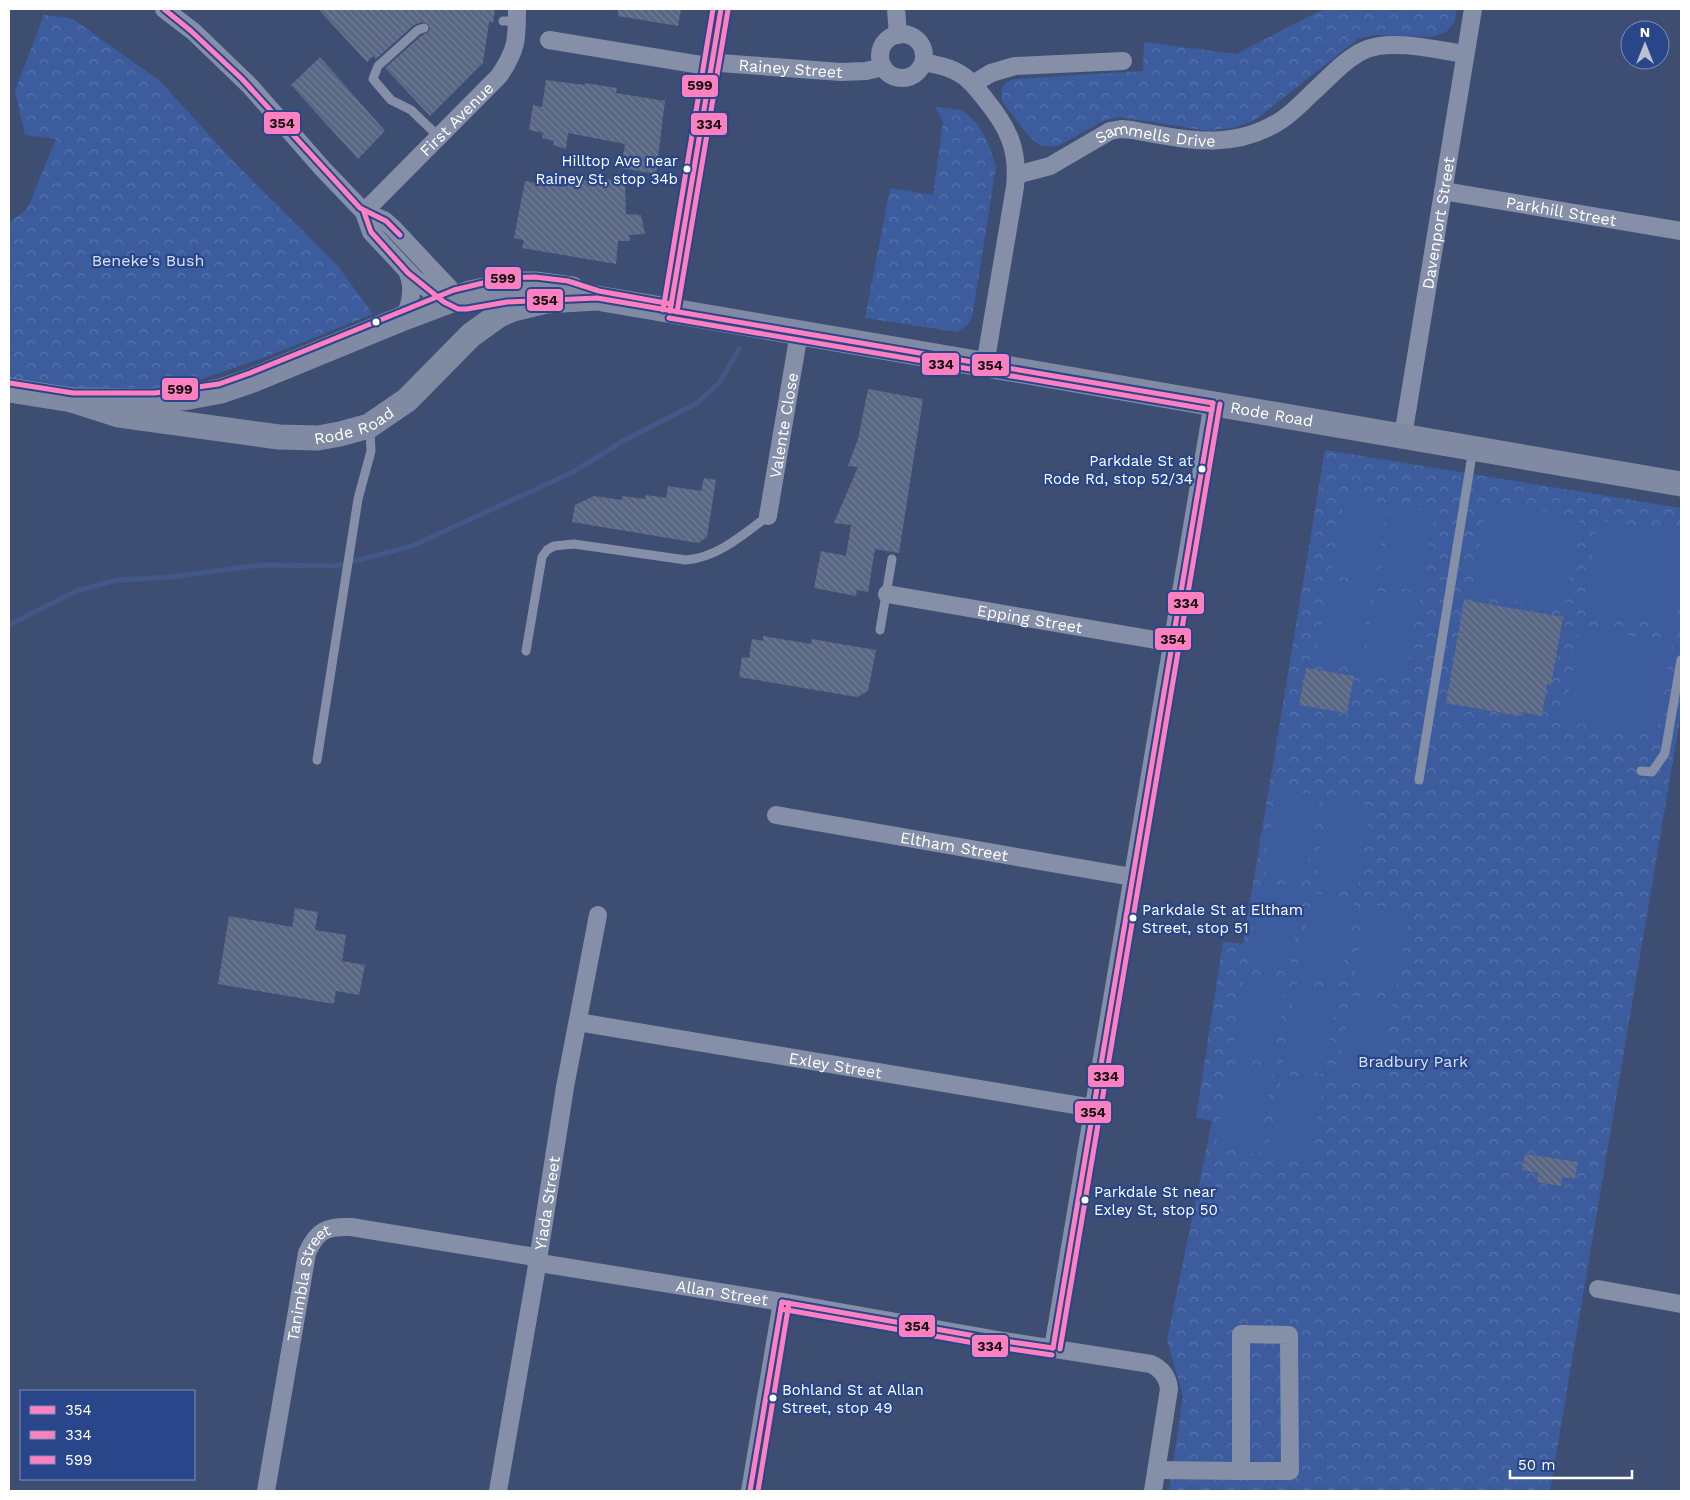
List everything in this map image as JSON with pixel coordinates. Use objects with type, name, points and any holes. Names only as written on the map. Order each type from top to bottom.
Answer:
[{"type":"main road","name":"Rode Road","points":[[9,390],[72,400],[155,401],[221,391],[253,380],[404,318],[505,285],[535,284],[567,288],[597,298],[670,311],[1681,484]]},
{"type":"main road","name":"Rode Road","points":[[72,400],[119,415],[279,437],[318,438],[340,434],[369,426],[407,400],[471,335],[488,322],[513,309],[546,301],[597,298]]},
{"type":"main road","points":[[453,303],[467,309],[507,302],[546,301]]},
{"type":"main road","points":[[439,367],[450,352],[457,334],[459,324],[453,303]]},
{"type":"street","points":[[164,9],[194,32],[250,86],[322,168],[364,212],[371,232],[408,273],[453,303]]},
{"type":"street","points":[[670,311],[721,9]]},
{"type":"street","points":[[896,9],[898,35]]},
{"type":"street","name":"Davenport Street","points":[[1402,436],[1473,9]]},
{"type":"street","name":"First Avenue","points":[[364,212],[499,76],[508,63],[514,49],[517,34],[512,17]]},
{"type":"street","points":[[898,35],[906,35],[919,41],[923,48],[924,62],[915,74],[908,78],[894,76],[883,67],[882,47],[886,41],[898,35]]},
{"type":"street","name":"Rainey Street","points":[[549,40],[701,65],[720,63],[841,72],[866,71],[883,67]]},
{"type":"street","name":"Sammells Drive","points":[[1016,175],[1050,166],[1110,131],[1121,129],[1210,142],[1244,137],[1281,121],[1353,56],[1368,49],[1384,45],[1398,45],[1465,54]]},
{"type":"street","points":[[973,84],[991,73],[1016,66],[1123,61]]},
{"type":"street","points":[[924,62],[957,72],[973,84],[1007,130],[1014,150],[1016,175],[985,365]]},
{"type":"street","name":"Parkhill Street","points":[[1443,191],[1681,231]]},
{"type":"street","points":[[364,212],[384,220],[393,228],[452,291],[453,303]]},
{"type":"street","points":[[404,318],[412,294],[411,280],[408,273]]},
{"type":"street","name":"Valente Close","points":[[768,516],[798,333]]},
{"type":"street","points":[[1053,1348],[1213,404]]},
{"type":"street","name":"Epping Street","points":[[887,594],[1173,643]]},
{"type":"street","name":"Eltham Street","points":[[776,815],[1132,877]]},
{"type":"street","name":"Yiada Street","points":[[498,1491],[538,1260],[565,1087],[598,916]]},
{"type":"street","name":"Exley Street","points":[[578,1022],[1093,1108]]},
{"type":"street","name":"Tanimbla Street","points":[[266,1491],[305,1262],[307,1253],[316,1236],[331,1228],[351,1226],[529,1256],[538,1260]]},
{"type":"street","name":"Allan Street","points":[[538,1260],[546,1264],[1151,1364],[1160,1370],[1167,1379],[1169,1395],[1156,1470]]},
{"type":"street","points":[[1598,1289],[1681,1304]]},
{"type":"street","points":[[750,1491],[782,1302]]},
{"type":"street","points":[[1153,1491],[1156,1470],[1290,1472],[1289,1335],[1240,1334],[1241,1471]]},
{"type":"lane","points":[[424,28],[418,30],[378,66],[373,79],[391,100],[410,110],[438,136]]},
{"type":"lane","points":[[317,760],[358,499],[371,451],[369,426]]},
{"type":"lane","points":[[1419,780],[1473,448]]},
{"type":"lane","points":[[526,651],[542,557],[547,550],[554,546],[574,544],[686,560],[696,559],[719,551],[768,516]]},
{"type":"lane","points":[[880,630],[892,559]]},
{"type":"lane","points":[[1641,772],[1652,772],[1665,753],[1681,660]]},
{"type":"green space","points":[[1323,9],[1457,9],[1454,23],[1446,32],[1432,37],[1375,35],[1358,39],[1255,120],[1236,127],[1209,131],[1119,117],[1105,120],[1060,145],[1049,147],[1039,145],[1026,133],[1002,101],[1002,89],[1006,82],[1015,79],[1143,71],[1144,42],[1236,54]]},
{"type":"green space","name":"Beneke's Bush","points":[[44,15],[73,19],[160,81],[231,159],[337,265],[373,314],[271,355],[173,389],[46,389],[9,382],[9,223],[27,209],[56,139],[25,135],[15,91]]},
{"type":"green space","points":[[935,107],[962,111],[969,115],[980,128],[996,167],[972,318],[966,326],[957,332],[865,318],[890,188],[933,195],[943,122]]},
{"type":"green space","name":"Bradbury Park","points":[[1325,450],[1681,508],[1681,713],[1550,1491],[1169,1491],[1183,1396],[1167,1340],[1212,1121],[1196,1118],[1223,941],[1243,944]]},
{"type":"green space","points":[[1345,496],[1388,504],[1374,583],[1331,575]]},
{"type":"green space","points":[[1487,501],[1580,517],[1564,609],[1472,594]]},
{"type":"green space","points":[[1392,505],[1435,513],[1421,592],[1378,584]]},
{"type":"green space","points":[[1598,520],[1681,534],[1681,593],[1675,627],[1582,611]]},
{"type":"green space","points":[[1329,581],[1372,589],[1358,668],[1315,660]]},
{"type":"green space","points":[[1376,591],[1420,599],[1405,678],[1362,670]]},
{"type":"green space","points":[[1580,627],[1672,643],[1656,736],[1564,721]]},
{"type":"green space","points":[[1278,789],[1320,796],[1305,879],[1263,872]]},
{"type":"green space","points":[[1329,799],[1371,806],[1357,889],[1315,882]]},
{"type":"green space","points":[[1261,882],[1303,889],[1289,972],[1247,965]]},
{"type":"green space","points":[[1313,893],[1355,900],[1340,983],[1298,975]]},
{"type":"green space","points":[[1367,904],[1410,911],[1395,994],[1353,986]]},
{"type":"green space","points":[[1245,974],[1287,981],[1273,1064],[1231,1057]]},
{"type":"green space","points":[[1296,984],[1338,991],[1324,1074],[1282,1067]]},
{"type":"green space","points":[[1351,995],[1393,1002],[1379,1085],[1337,1078]]},
{"type":"green space","points":[[1230,1064],[1273,1071],[1258,1154],[1216,1147]]},
{"type":"green space","points":[[1282,1074],[1324,1082],[1309,1164],[1267,1157]]},
{"type":"building","points":[[318,9],[495,9],[493,23],[489,22],[483,63],[430,116],[385,68],[428,32],[430,29],[428,24],[422,22],[414,25],[376,59],[373,56],[367,62]]},
{"type":"building","points":[[618,9],[681,9],[678,26],[618,16]]},
{"type":"building","points":[[320,57],[385,131],[358,159],[291,85]]},
{"type":"building","points":[[546,80],[617,88],[616,93],[665,101],[656,174],[621,168],[625,144],[568,133],[566,149],[553,145],[554,141],[542,138],[543,133],[529,130],[533,105],[542,107]]},
{"type":"building","points":[[565,177],[605,184],[608,179],[625,184],[626,214],[641,215],[645,234],[629,235],[630,241],[618,241],[616,264],[522,248],[524,240],[514,238],[525,181],[563,187]]},
{"type":"building","points":[[868,389],[923,399],[899,553],[875,549],[868,592],[857,590],[856,596],[814,588],[821,551],[846,556],[851,525],[834,523],[858,467],[848,466],[858,439]]},
{"type":"building","points":[[704,478],[716,480],[707,537],[698,543],[572,522],[575,505],[594,496],[622,500],[622,496],[645,499],[646,495],[666,498],[668,486],[701,491]]},
{"type":"building","points":[[1464,600],[1563,617],[1551,685],[1547,684],[1542,716],[1521,712],[1520,716],[1446,703]]},
{"type":"building","points":[[763,636],[811,644],[812,639],[876,650],[868,691],[857,697],[739,677],[742,657],[749,658],[752,639],[763,641]]},
{"type":"building","points":[[1306,668],[1354,676],[1347,713],[1299,705]]},
{"type":"building","points":[[295,908],[318,912],[315,930],[346,935],[342,961],[365,965],[359,995],[336,991],[334,1004],[218,984],[229,916],[292,927]]},
{"type":"building","points":[[1525,1154],[1578,1162],[1575,1179],[1562,1177],[1561,1186],[1537,1182],[1538,1173],[1522,1170]]},
{"type":"waterway","points":[[9,625],[76,591],[117,580],[172,577],[260,565],[336,566],[412,546],[571,473],[625,440],[697,403],[720,382],[739,349]]},
{"type":"transit line","name":"354","points":[[164,9],[191,31],[242,79],[360,208],[386,221],[400,235]]},
{"type":"transit line","name":"599","points":[[663,310],[713,9]]},
{"type":"transit line","name":"354","points":[[670,311],[721,9]]},
{"type":"transit line","name":"334","points":[[677,312],[728,10]]},
{"type":"transit line","name":"354","points":[[364,212],[371,232],[408,273],[444,302],[458,309],[507,302],[597,298],[1213,403]]},
{"type":"transit line","name":"599","points":[[10,383],[73,393],[155,393],[219,384],[454,290],[504,278],[535,277],[568,281],[599,291],[671,304]]},
{"type":"transit line","name":"334","points":[[669,318],[1212,410]]},
{"type":"transit line","name":"354","points":[[1053,1348],[1213,403]]},
{"type":"transit line","name":"334","points":[[1060,1349],[1220,404]]},
{"type":"transit line","name":"354","points":[[782,1302],[1053,1348]]},
{"type":"transit line","name":"354","points":[[750,1491],[782,1302]]},
{"type":"transit line","name":"334","points":[[758,1491],[789,1303]]},
{"type":"transit line","name":"334","points":[[781,1309],[1052,1355]]},
{"type":"place","name":"Hilltop Ave near Rainey St, stop 34b","points":[[687,169]]},
{"type":"place","name":"Parkdale St at Rode Rd, stop 52/34","points":[[1202,469]]},
{"type":"place","name":"Parkdale St at Eltham Street, stop 51","points":[[1133,918]]},
{"type":"place","name":"Parkdale St near Exley St, stop 50","points":[[1085,1200]]},
{"type":"place","name":"Bohland St at Allan Street, stop 49","points":[[773,1398]]}]
